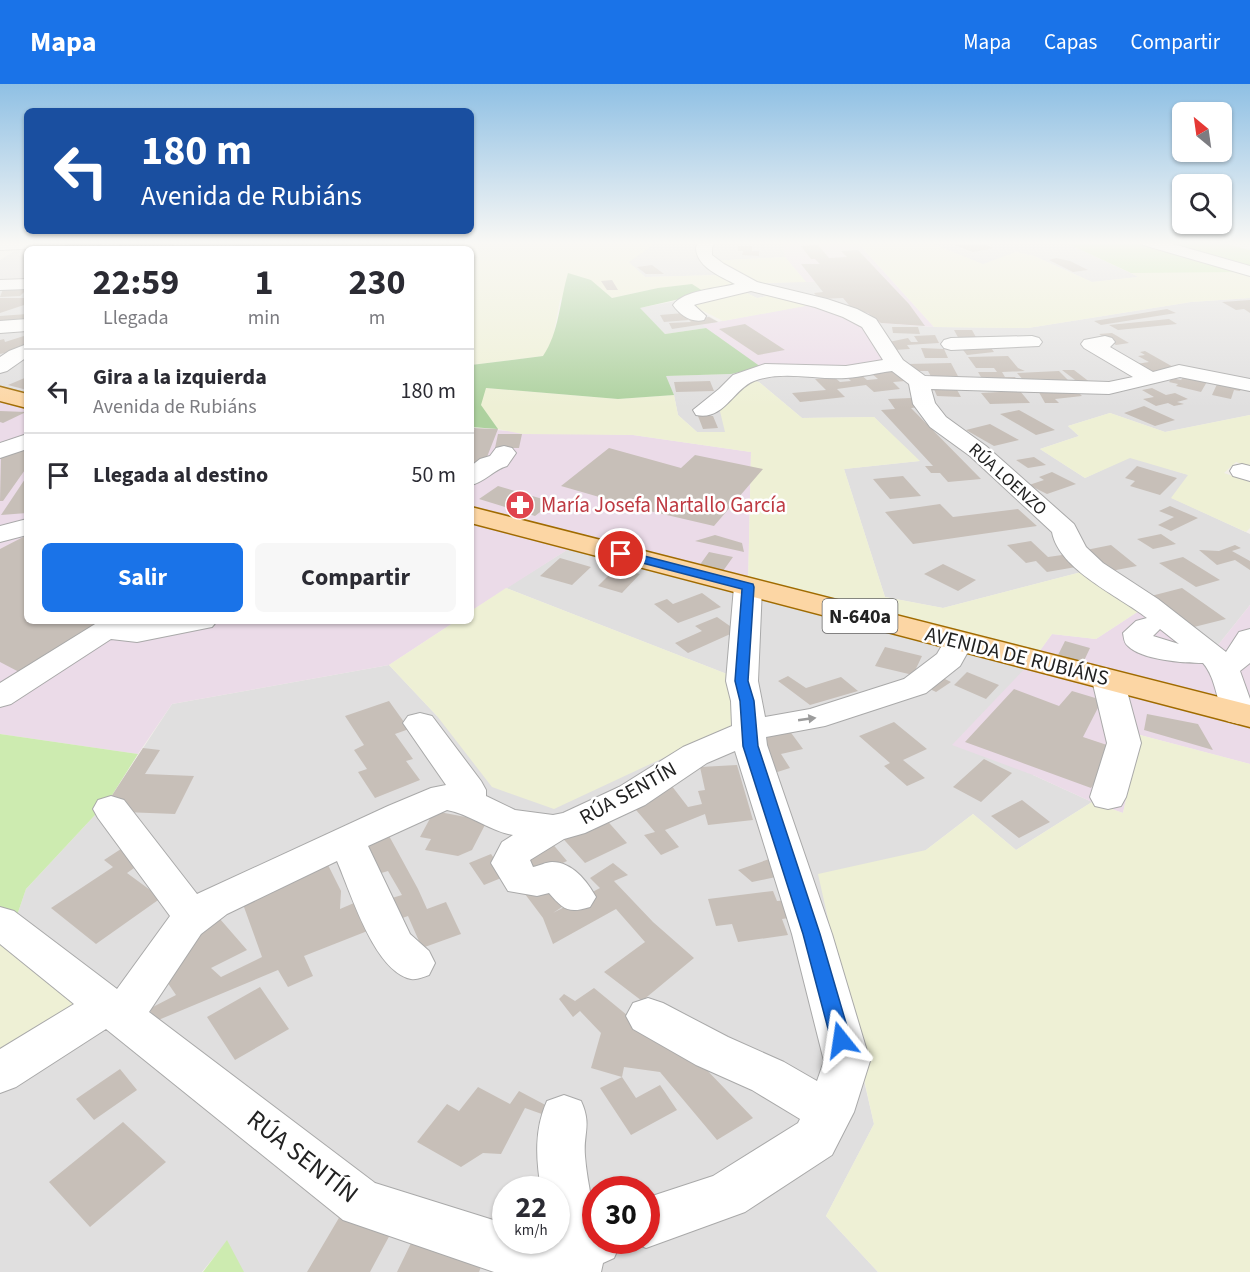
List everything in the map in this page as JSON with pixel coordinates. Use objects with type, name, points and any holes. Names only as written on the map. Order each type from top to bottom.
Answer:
[{"type":"main road","points":[[0,394],[24,400]]},
{"type":"main road","name":"AVENIDA DE RUBIÁNS","points":[[474,516],[1245,715]]},
{"type":"street","points":[[697,316],[682,305],[702,297]]},
{"type":"street","points":[[798,297],[850,313],[869,323],[896,364],[919,382],[1109,388],[1179,371],[1250,386]]},
{"type":"street","points":[[0,327],[24,325]]},
{"type":"street","points":[[977,383],[948,340],[1032,342]]},
{"type":"street","points":[[1105,342],[1091,344],[1151,379]]},
{"type":"street","points":[[1,366],[24,352]]},
{"type":"street","points":[[704,410],[728,393],[740,379],[765,370],[846,372],[896,364]]},
{"type":"street","points":[[1,366],[24,366]]},
{"type":"street","name":"RÚA LOENZO","points":[[919,382],[924,404],[938,422],[978,451],[1065,530],[1067,540],[1076,553],[1093,569],[1148,605],[1217,660]]},
{"type":"street","points":[[0,451],[24,442]]},
{"type":"street","points":[[474,476],[488,464],[499,461],[504,453]]},
{"type":"street","points":[[0,534],[24,527]]},
{"type":"street","points":[[660,1217],[728,1195],[815,1139],[830,1112],[847,1061],[812,934],[750,746],[747,701],[742,681],[748,587]]},
{"type":"street","points":[[0,697],[113,625],[137,633],[186,624]]},
{"type":"street","points":[[1146,627],[1138,633],[1139,641],[1181,655],[1217,660],[1236,661],[1244,654],[1250,638]]},
{"type":"street","name":"RÚA SENTÍN","points":[[115,1010],[187,923],[213,903],[444,797],[468,801],[483,811],[509,822],[553,828],[572,824],[610,807],[695,755],[750,731],[784,722],[813,719],[915,686],[950,659],[959,641]]},
{"type":"street","points":[[1217,660],[1245,715]]},
{"type":"street","points":[[1108,680],[1125,743],[1108,797]]},
{"type":"street","points":[[420,723],[468,790],[468,801]]},
{"type":"street","points":[[111,808],[184,906],[197,916]]},
{"type":"street","points":[[553,828],[515,852],[510,863],[522,881],[537,882],[552,876],[561,880],[576,897]]},
{"type":"street","points":[[347,841],[394,944],[414,963]]},
{"type":"street","name":"RÚA SENTÍN","points":[[0,922],[362,1203],[524,1256],[582,1253]]},
{"type":"street","points":[[0,1072],[115,1010]]},
{"type":"street","points":[[648,1016],[712,1051],[768,1076],[830,1112]]},
{"type":"street","name":"RÚA SENTÍN","points":[[564,1116],[560,1155],[569,1212],[582,1250]]},
{"type":"shaded area","points":[[0,297],[24,297],[24,400],[0,394]]},
{"type":"shaded area","points":[[788,297],[843,297],[853,310],[860,310],[881,323],[934,327],[1028,328],[1191,302],[1250,298],[1250,415],[1165,432],[1110,413],[1068,426],[1079,436],[1040,449],[1085,478],[1130,457],[1189,475],[1172,498],[1250,534],[1250,605],[1211,654],[1093,569],[943,608],[885,597],[844,469],[919,461],[874,417],[802,418],[759,382],[725,432],[697,432],[678,415],[674,395],[665,376],[731,374],[706,328],[665,334],[639,308],[681,300],[719,322],[809,305]]},
{"type":"shaded area","points":[[843,297],[907,297],[934,327],[881,323],[861,310],[853,310]]},
{"type":"shaded area","points":[[811,305],[819,306],[862,325],[875,350],[888,364],[864,368],[761,367],[702,325]]},
{"type":"shaded area","points":[[0,394],[24,400],[24,624],[451,624],[389,665],[172,704],[138,754],[0,734]]},
{"type":"shaded area","points":[[474,428],[633,435],[751,452],[748,587],[578,543],[474,609]]},
{"type":"shaded area","points":[[578,543],[1033,660],[1033,775],[1092,802],[1016,850],[973,814],[828,925],[874,1124],[826,1216],[878,1272],[243,1272],[227,1241],[202,1272],[0,1272],[0,1066],[12,930],[26,889],[109,800],[172,704],[389,665],[437,716],[732,676],[506,588]]},
{"type":"shaded area","points":[[1148,605],[1211,654],[1250,605],[1250,764],[1140,735],[1123,813],[1092,802],[1033,775],[952,745],[1033,660],[1052,634],[1096,639]]},
{"type":"green space","points":[[474,297],[564,297],[560,300],[552,343],[543,356],[474,365]]},
{"type":"green space","points":[[563,297],[686,297],[640,308],[665,334],[706,328],[761,367],[731,374],[666,376],[674,395],[618,399],[486,388],[481,405],[498,429],[474,427],[474,365],[543,356],[556,327]]},
{"type":"green space","points":[[677,297],[789,297],[811,305],[723,321]]},
{"type":"green space","points":[[907,297],[1250,297],[1191,302],[1028,328],[934,327]]},
{"type":"green space","points":[[748,379],[759,382],[802,418],[874,417],[920,461],[844,469],[885,597],[943,608],[1093,569],[1148,605],[1096,639],[1052,634],[1033,660],[748,587],[751,452],[633,435],[522,434],[498,429],[477,400],[486,388],[618,399],[674,395],[678,415],[697,432],[725,432],[719,407]]},
{"type":"green space","points":[[1110,413],[1165,432],[1250,415],[1250,467],[1236,462],[1224,473],[1250,482],[1250,528],[1246,532],[1171,498],[1188,475],[1130,458],[1085,478],[1040,449],[1079,436],[1068,426]]},
{"type":"green space","points":[[506,588],[732,676],[736,724],[554,809],[492,787],[437,716],[389,665],[451,624],[474,624],[474,609]]},
{"type":"green space","points":[[0,734],[138,754],[109,800],[26,889],[12,930],[0,924]]},
{"type":"green space","points":[[1140,735],[1250,764],[1250,1272],[878,1272],[826,1216],[874,1124],[818,874],[926,850],[973,814],[1016,850],[1092,802],[1123,813]]},
{"type":"green space","points":[[0,924],[84,1014],[0,1066]]},
{"type":"green space","points":[[227,1240],[244,1272],[203,1272]]},
{"type":"building","points":[[818,297],[903,297],[925,326],[881,323],[868,313],[853,310],[843,298]]},
{"type":"building","points":[[0,298],[24,298],[24,305],[0,313]]},
{"type":"building","points":[[1250,300],[1250,313],[1244,309],[1236,310],[1222,302]]},
{"type":"building","points":[[1167,309],[1176,313],[1101,325],[1094,321]]},
{"type":"building","points":[[684,313],[689,320],[664,322],[660,315]]},
{"type":"building","points":[[24,314],[24,323],[0,322],[0,316]]},
{"type":"building","points":[[709,317],[718,322],[672,329],[669,323],[691,322],[689,320]]},
{"type":"building","points":[[1169,319],[1177,324],[1118,330],[1109,325]]},
{"type":"building","points":[[745,324],[785,350],[758,355],[719,329]]},
{"type":"building","points":[[892,327],[918,327],[920,334],[893,333]]},
{"type":"building","points":[[954,330],[972,330],[978,341],[960,341]]},
{"type":"building","points":[[1112,333],[1129,343],[1116,345],[1099,334]]},
{"type":"building","points":[[935,335],[939,343],[907,345],[910,349],[894,350],[889,342],[908,338],[911,342],[918,342],[914,336]]},
{"type":"building","points":[[24,336],[24,349],[0,354],[0,340],[4,339],[5,342]]},
{"type":"building","points":[[989,345],[994,352],[967,355],[960,346]]},
{"type":"building","points":[[921,348],[944,349],[948,358],[925,358]]},
{"type":"building","points":[[1145,351],[1175,368],[1144,373],[1130,365],[1149,362],[1138,356],[1145,355],[1140,352]]},
{"type":"building","points":[[1008,356],[1018,368],[1025,371],[1002,372],[1005,377],[1015,377],[1019,382],[984,382],[978,372],[997,372],[994,368],[976,368],[968,357]]},
{"type":"building","points":[[951,363],[960,380],[933,380],[928,371],[917,371],[907,364]]},
{"type":"building","points":[[1062,370],[1074,370],[1091,383],[1079,383]]},
{"type":"building","points":[[893,371],[905,381],[893,382],[900,389],[874,392],[866,385],[837,389],[845,397],[800,402],[792,393],[826,390],[815,379],[834,377],[840,382],[851,381],[845,375],[859,373],[867,380],[878,379],[871,373]]},
{"type":"building","points":[[1059,371],[1068,380],[1025,382],[1017,373]]},
{"type":"building","points":[[1185,375],[1208,380],[1201,392],[1169,382],[1172,378],[1181,380]]},
{"type":"building","points":[[24,378],[24,389],[8,385]]},
{"type":"building","points":[[710,381],[714,391],[676,392],[674,382]]},
{"type":"building","points":[[1218,382],[1242,386],[1240,391],[1234,390],[1231,399],[1212,395]]},
{"type":"building","points":[[933,387],[956,388],[961,397],[937,396]]},
{"type":"building","points":[[1036,387],[1075,389],[1082,396],[1055,399],[1059,403],[1045,403]]},
{"type":"building","points":[[1152,388],[1166,395],[1175,393],[1188,399],[1177,402],[1184,404],[1174,406],[1168,403],[1156,406],[1143,399],[1154,397],[1142,390]]},
{"type":"building","points":[[1020,391],[1030,403],[990,404],[981,393]]},
{"type":"building","points":[[911,398],[919,407],[911,408],[981,479],[948,482],[940,473],[931,473],[925,466],[933,466],[881,410],[895,409],[888,399]]},
{"type":"building","points":[[1144,406],[1175,420],[1155,426],[1124,413]]},
{"type":"building","points":[[1019,410],[1055,430],[1036,435],[1000,414]]},
{"type":"building","points":[[0,411],[24,412],[3,423],[0,422]]},
{"type":"building","points":[[698,416],[713,416],[718,428],[703,429]]},
{"type":"building","points":[[990,424],[1019,440],[994,446],[966,430]]},
{"type":"building","points":[[474,428],[498,429],[487,457],[474,468],[474,430]]},
{"type":"building","points":[[498,434],[522,434],[519,448],[495,448]]},
{"type":"building","points":[[609,448],[681,468],[695,455],[763,469],[714,526],[641,509],[561,486]]},
{"type":"building","points":[[24,450],[24,471],[3,501],[0,501],[1,456]]},
{"type":"building","points":[[1034,457],[1046,465],[1028,468],[1016,460]]},
{"type":"building","points":[[1137,466],[1177,478],[1160,495],[1130,486],[1135,481],[1125,478]]},
{"type":"building","points":[[1052,472],[1076,484],[1047,494],[1029,485],[1044,480],[1039,477]]},
{"type":"building","points":[[903,476],[921,496],[890,499],[873,479]]},
{"type":"building","points":[[24,480],[24,513],[1,515]]},
{"type":"building","points":[[498,486],[553,502],[535,516],[479,499]]},
{"type":"building","points":[[940,504],[953,517],[1018,509],[1037,526],[913,544],[885,512]]},
{"type":"building","points":[[1170,506],[1198,518],[1171,531],[1158,525],[1174,517],[1159,511]]},
{"type":"building","points":[[1161,534],[1176,544],[1153,549],[1137,539]]},
{"type":"building","points":[[715,535],[742,543],[744,552],[695,541]]},
{"type":"building","points":[[24,537],[24,624],[103,624],[21,673],[0,662],[0,549]]},
{"type":"building","points":[[1031,541],[1048,557],[1062,555],[1076,567],[1047,572],[1036,561],[1026,563],[1007,545]]},
{"type":"building","points":[[1111,545],[1137,566],[1111,571],[1086,550]]},
{"type":"building","points":[[1235,545],[1241,548],[1232,551],[1250,561],[1250,570],[1235,560],[1217,565],[1199,550],[1219,551]]},
{"type":"building","points":[[709,552],[733,557],[723,571],[699,566]]},
{"type":"building","points":[[1183,557],[1220,580],[1196,587],[1159,563]]},
{"type":"building","points":[[560,558],[591,567],[572,585],[540,576]]},
{"type":"building","points":[[943,564],[976,580],[958,591],[924,574]]},
{"type":"building","points":[[616,568],[640,574],[622,593],[598,586]]},
{"type":"building","points":[[1182,588],[1226,619],[1194,627],[1151,596]]},
{"type":"building","points":[[702,593],[721,607],[678,623],[654,604],[667,599],[673,604]]},
{"type":"building","points":[[717,617],[737,631],[688,653],[675,643],[702,631],[695,626]]},
{"type":"building","points":[[1065,641],[1090,648],[1083,663],[1058,655]]},
{"type":"building","points":[[885,647],[922,656],[913,675],[875,666]]},
{"type":"building","points":[[967,672],[999,685],[986,699],[954,685]]},
{"type":"building","points":[[937,675],[951,682],[936,692],[922,685]]},
{"type":"building","points":[[788,676],[806,688],[841,677],[858,691],[810,705],[778,681]]},
{"type":"building","points":[[1014,689],[1059,706],[1072,691],[1102,700],[1083,737],[1119,749],[1091,788],[965,742]]},
{"type":"building","points":[[389,701],[409,729],[395,734],[413,759],[406,761],[420,780],[375,798],[358,772],[367,769],[354,750],[364,745],[345,716]]},
{"type":"building","points":[[1147,714],[1198,724],[1213,750],[1144,730]]},
{"type":"building","points":[[894,722],[927,749],[903,760],[925,778],[907,786],[884,766],[890,763],[859,736]]},
{"type":"building","points":[[789,730],[803,749],[781,754],[790,768],[771,774],[764,738]]},
{"type":"building","points":[[143,748],[160,750],[145,774],[194,776],[175,814],[124,812],[109,800]]},
{"type":"building","points":[[984,759],[1012,773],[981,802],[953,787]]},
{"type":"building","points":[[737,765],[753,820],[708,825],[705,814],[665,830],[679,847],[661,855],[644,835],[655,832],[636,810],[634,800],[668,781],[688,807],[702,804],[698,791],[705,790],[700,767]]},
{"type":"building","points":[[1022,800],[1050,822],[1019,838],[991,816]]},
{"type":"building","points":[[434,811],[487,821],[472,850],[458,856],[425,850],[431,839],[420,837]]},
{"type":"building","points":[[603,816],[627,843],[585,863],[557,832]]},
{"type":"building","points":[[388,834],[427,909],[446,902],[461,934],[422,948],[408,916],[391,922],[382,901],[402,895],[388,871],[378,874],[361,844]]},
{"type":"building","points":[[551,842],[567,861],[533,877],[518,857]]},
{"type":"building","points":[[124,847],[144,861],[127,873],[161,898],[96,944],[51,908],[113,867],[104,860]]},
{"type":"building","points":[[491,854],[506,876],[484,885],[469,863]]},
{"type":"building","points":[[778,856],[785,875],[752,882],[738,870]]},
{"type":"building","points":[[613,863],[628,875],[614,881],[653,922],[694,958],[642,1001],[604,972],[645,942],[616,909],[553,944],[543,918],[525,894],[555,882],[568,903],[553,913],[600,888],[590,878]]},
{"type":"building","points":[[328,865],[341,891],[340,909],[354,903],[346,885],[356,881],[375,928],[304,956],[313,976],[288,987],[278,970],[156,1021],[149,1009],[176,995],[163,976],[213,911],[247,950],[211,968],[221,977],[262,957],[240,896]]},
{"type":"building","points":[[773,891],[777,901],[789,900],[796,917],[782,919],[788,935],[738,942],[732,924],[716,926],[708,899]]},
{"type":"building","points":[[260,987],[289,1029],[235,1060],[207,1017]]},
{"type":"building","points":[[594,988],[644,1029],[702,1065],[753,1118],[717,1140],[660,1072],[624,1067],[622,1077],[591,1068],[601,1033],[580,1011],[573,1017],[559,999],[564,994],[575,1001]]},
{"type":"building","points":[[120,1069],[137,1090],[94,1120],[76,1099]]},
{"type":"building","points":[[622,1077],[636,1098],[660,1085],[677,1110],[631,1135],[600,1088]]},
{"type":"building","points":[[478,1087],[510,1104],[519,1091],[553,1109],[553,1118],[525,1108],[501,1154],[483,1153],[461,1167],[417,1142],[447,1104],[459,1111]]},
{"type":"building","points":[[123,1122],[166,1162],[90,1227],[49,1182]]},
{"type":"building","points":[[343,1211],[392,1231],[370,1272],[307,1272]]},
{"type":"building","points":[[415,1235],[484,1259],[479,1272],[397,1272]]},
{"type":"place","name":"María Josefa Nartallo García","points":[[520,505]]},
{"type":"route","points":[[621,554],[748,587],[742,681],[747,701],[750,746],[812,934],[841,1040]]}]
